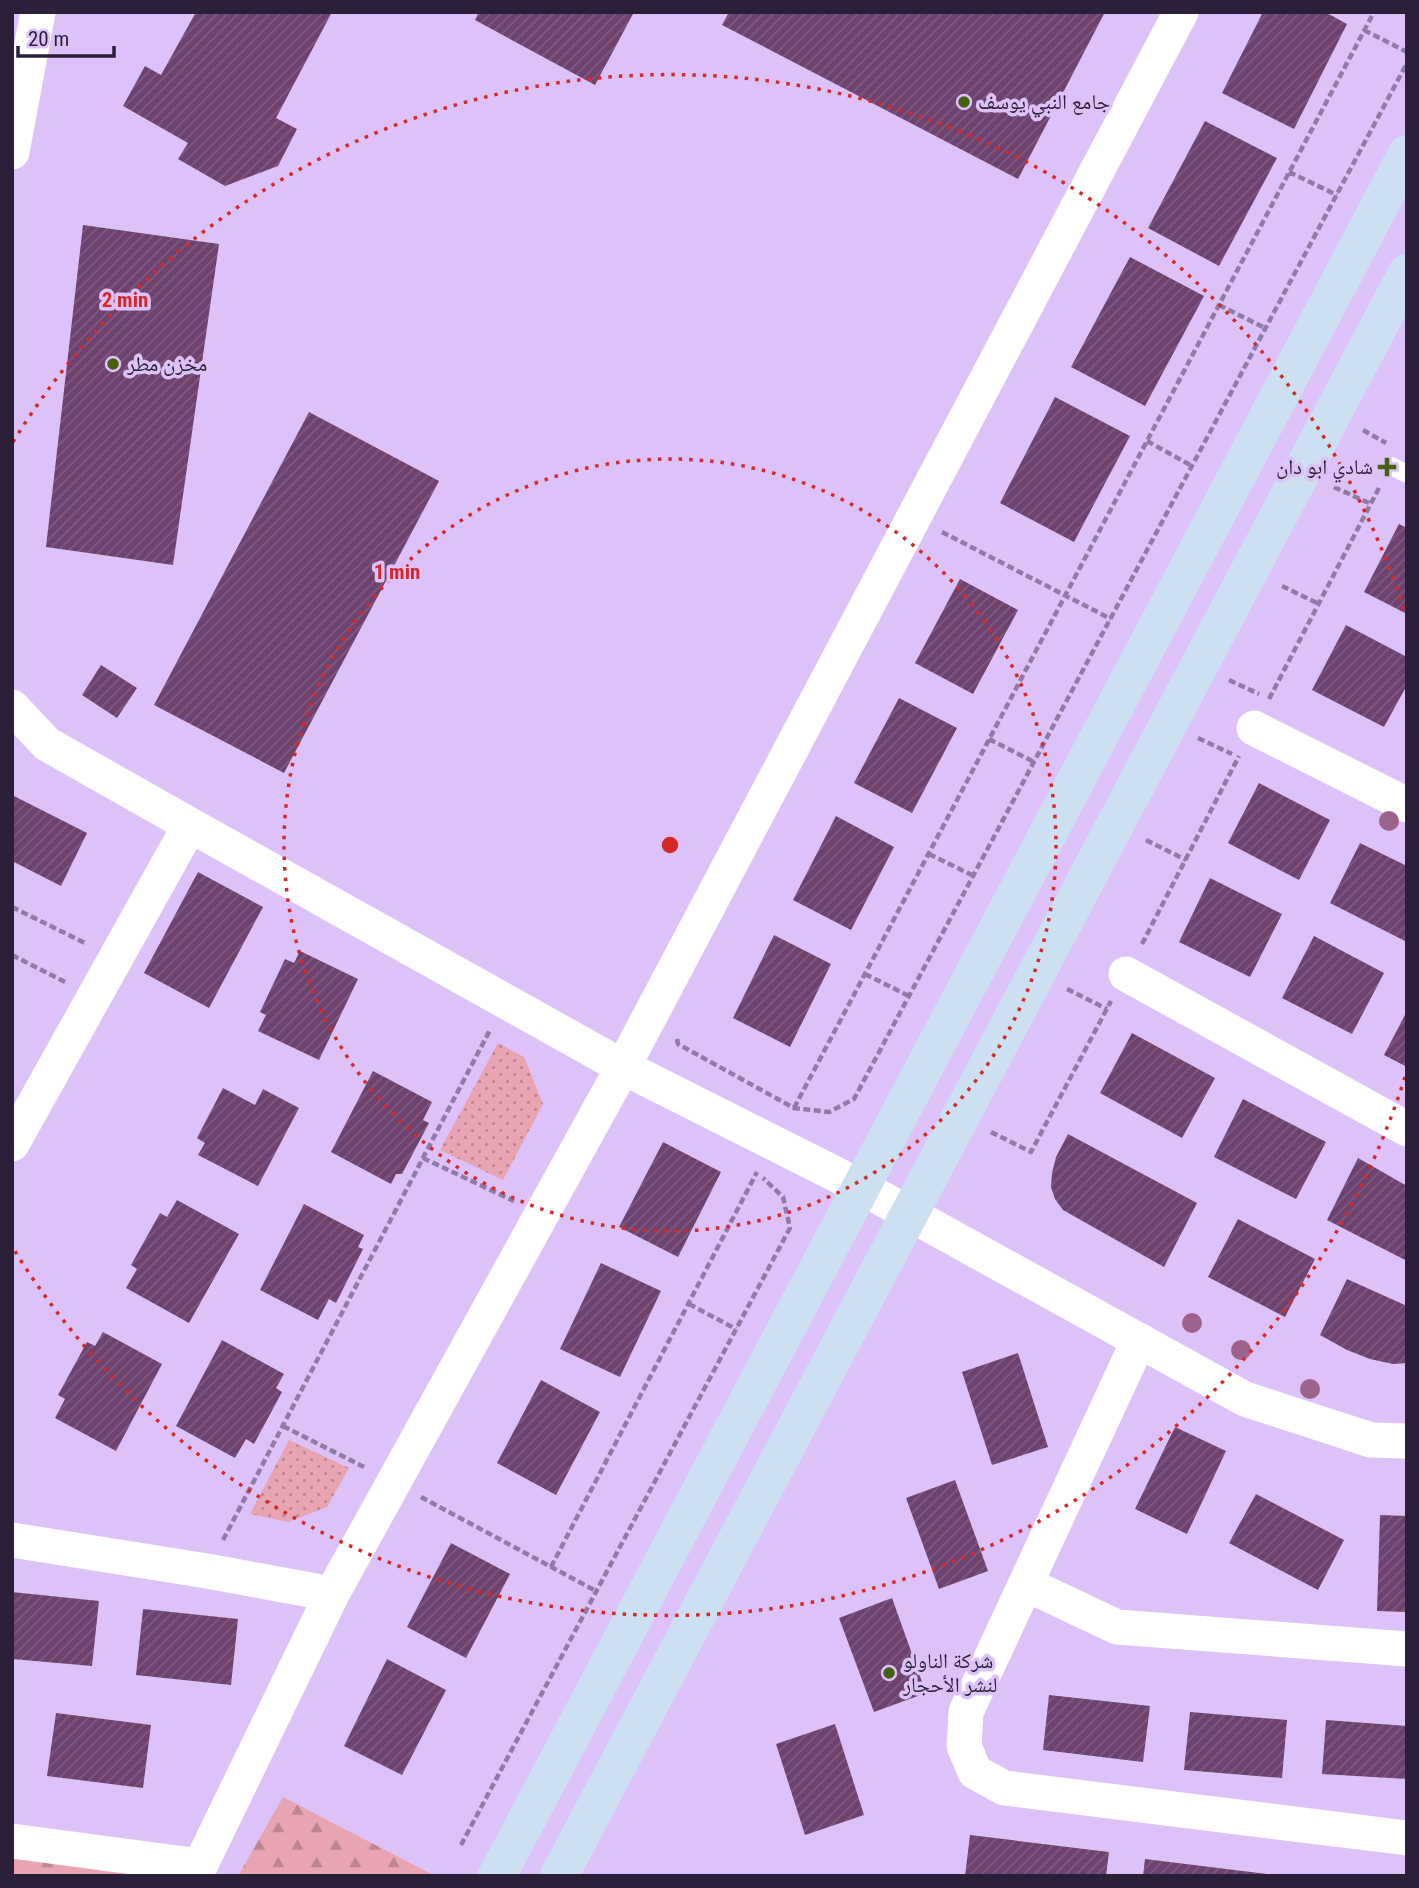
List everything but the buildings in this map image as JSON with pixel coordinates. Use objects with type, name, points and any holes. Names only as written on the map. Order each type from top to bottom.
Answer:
[{"type":"street","points":[[12,152],[38,12]]},
{"type":"street","points":[[12,1841],[200,1866],[332,1594],[623,1067],[1181,12]]},
{"type":"street","points":[[497,1876],[1407,154]]},
{"type":"street","points":[[559,1876],[1407,273]]},
{"type":"street","points":[[12,707],[47,744],[190,825],[623,1067],[910,1213],[1245,1399],[1371,1440],[1407,1441]]},
{"type":"street","points":[[1254,728],[1407,805]]},
{"type":"street","points":[[12,1144],[190,825]]},
{"type":"street","points":[[1126,974],[1407,1129]]},
{"type":"street","points":[[1139,1340],[966,1712],[964,1746],[975,1772],[1004,1788],[1407,1838]]},
{"type":"street","points":[[12,1540],[332,1594]]},
{"type":"street","points":[[1026,1584],[1117,1627],[1407,1649]]},
{"type":"path","points":[[794,1108],[1374,12]]},
{"type":"path","points":[[1364,30],[1407,52]]},
{"type":"path","points":[[675,1031],[678,1044],[794,1108],[829,1112],[854,1099],[1407,63]]},
{"type":"path","points":[[1289,172],[1337,195]]},
{"type":"path","points":[[1219,304],[1266,328]]},
{"type":"path","points":[[1031,1152],[1371,504],[1399,470],[1400,450],[1359,428]]},
{"type":"path","points":[[1147,441],[1192,466]]},
{"type":"path","points":[[1329,485],[1371,504]]},
{"type":"path","points":[[935,528],[1111,619]]},
{"type":"path","points":[[1276,583],[1319,604]]},
{"type":"path","points":[[1226,678],[1254,728]]},
{"type":"path","points":[[1195,736],[1254,728]]},
{"type":"path","points":[[989,739],[1034,762]]},
{"type":"path","points":[[1142,838],[1186,860]]},
{"type":"path","points":[[929,854],[974,876]]},
{"type":"path","points":[[12,907],[116,958]]},
{"type":"path","points":[[12,955],[94,997]]},
{"type":"path","points":[[865,974],[909,996]]},
{"type":"path","points":[[1062,987],[1107,1009]]},
{"type":"path","points":[[207,1571],[505,1001]]},
{"type":"path","points":[[423,1158],[542,1214]]},
{"type":"path","points":[[461,1845],[790,1228],[783,1197],[757,1172],[746,1167]]},
{"type":"path","points":[[551,1567],[757,1172]]},
{"type":"path","points":[[689,1304],[736,1329]]},
{"type":"path","points":[[283,1426],[394,1482],[596,1591]]},
{"type":"green space","points":[[498,1043],[524,1057],[543,1104],[503,1180],[440,1150]]},
{"type":"green space","points":[[289,1440],[349,1468],[327,1507],[288,1522],[250,1514]]},
{"type":"green space","points":[[283,1797],[435,1876],[238,1876]]},
{"type":"green space","points":[[12,1855],[158,1876],[12,1876]]},
{"type":"place","name":"جامع النبي يوسف","points":[[964,102]]},
{"type":"place","name":"مخزن مطر","points":[[113,364]]},
{"type":"place","name":"شادي ابو دان","points":[[1387,467]]},
{"type":"place","name":"شركة الناولو لنشر الأحجار","points":[[889,1673]]}]
